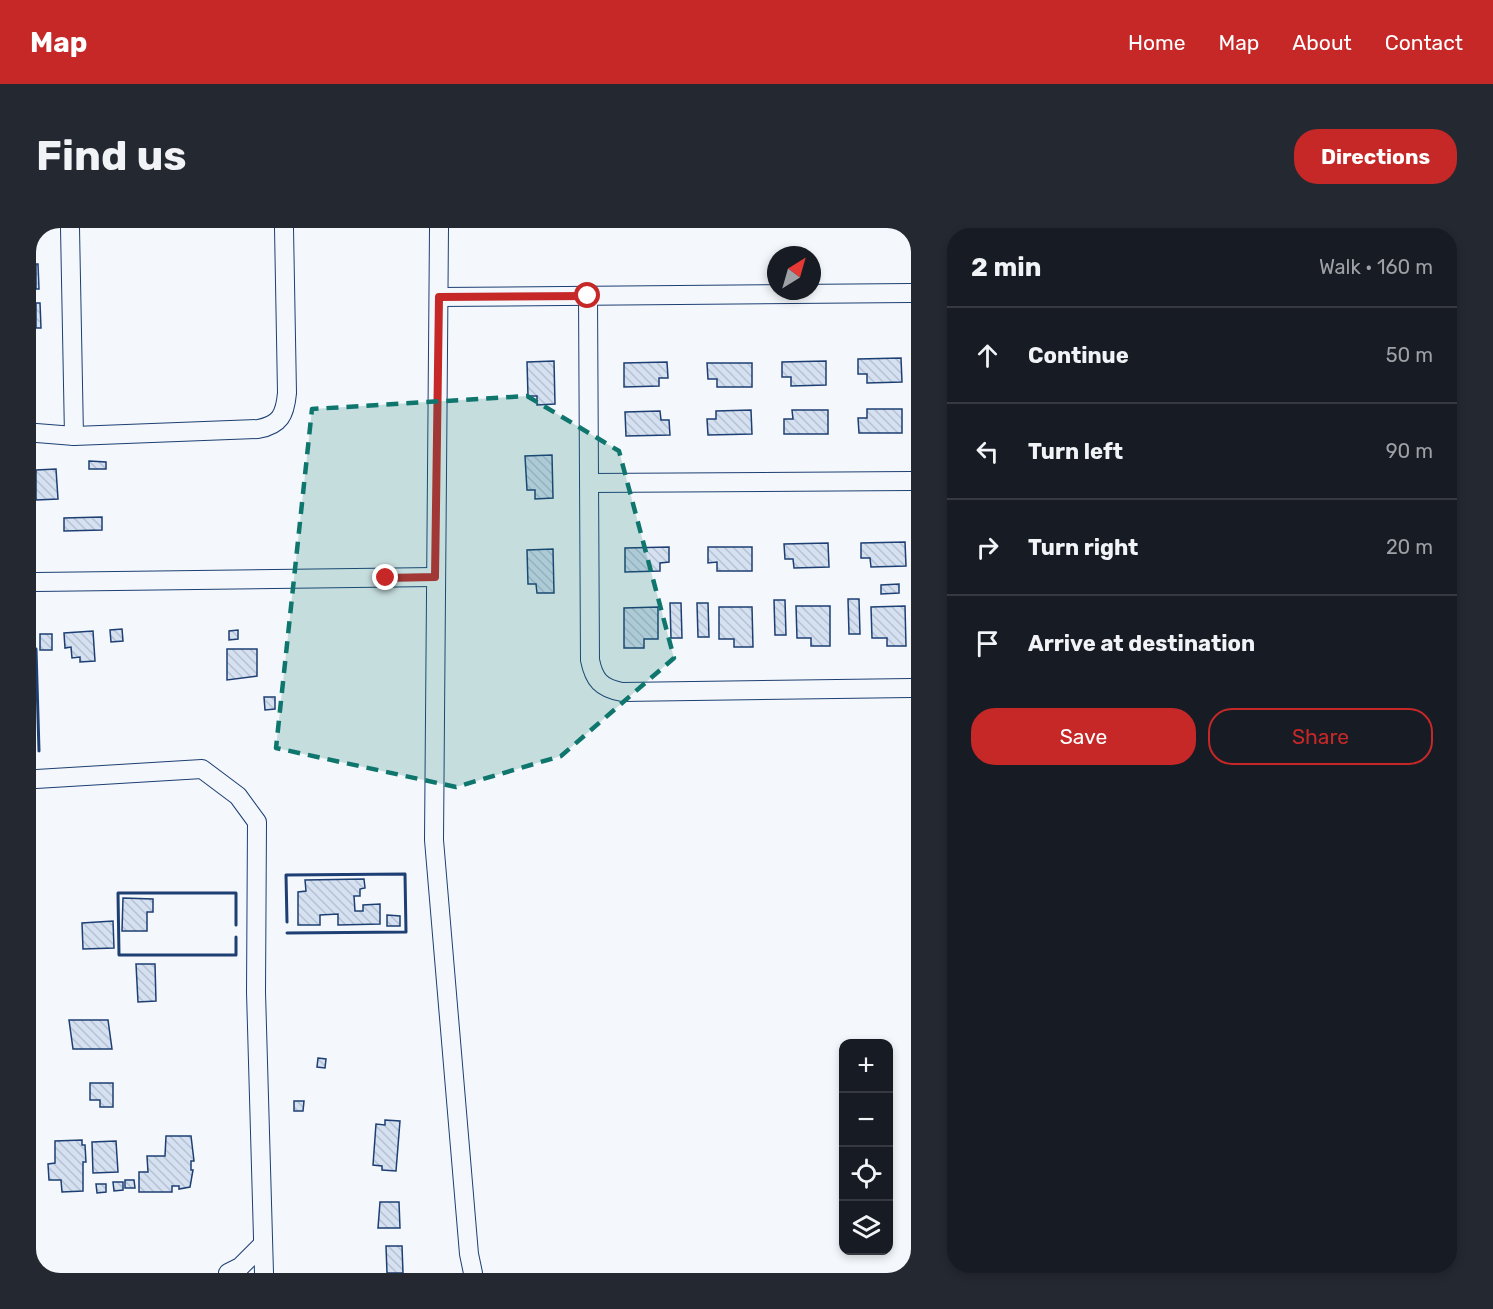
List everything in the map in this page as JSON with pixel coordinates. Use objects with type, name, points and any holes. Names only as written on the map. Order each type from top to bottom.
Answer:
[{"type":"street","points":[[70,228],[74,436]]},
{"type":"street","points":[[36,433],[74,436],[258,429],[271,427],[280,421],[286,408],[288,393],[284,228]]},
{"type":"street","points":[[439,228],[434,840],[469,1254],[473,1273]]},
{"type":"street","points":[[439,297],[911,293]]},
{"type":"street","points":[[588,296],[590,660],[593,676],[606,689],[621,692],[911,688]]},
{"type":"street","points":[[589,483],[911,482]]},
{"type":"street","points":[[36,582],[85,579],[435,577]]},
{"type":"street","points":[[36,779],[202,769],[238,796],[257,822],[256,992],[264,1273]]},
{"type":"street","points":[[228,1273],[240,1268],[262,1245]]},
{"type":"highlighted area","points":[[527,396],[619,451],[674,658],[561,756],[456,787],[276,748],[312,409]]},
{"type":"building","points":[[36,264],[38,264],[39,289],[36,289]]},
{"type":"building","points":[[36,303],[40,303],[41,328],[36,328]]},
{"type":"building","points":[[901,358],[902,382],[867,383],[867,374],[858,374],[858,359]]},
{"type":"building","points":[[554,361],[555,404],[537,405],[537,396],[528,396],[527,362]]},
{"type":"building","points":[[826,361],[826,385],[791,386],[791,377],[782,377],[782,362]]},
{"type":"building","points":[[667,362],[668,378],[659,378],[659,386],[624,387],[624,363]]},
{"type":"building","points":[[707,363],[752,363],[752,387],[717,387],[717,379],[708,379]]},
{"type":"building","points":[[867,409],[902,409],[902,433],[859,433],[858,418],[867,418]]},
{"type":"building","points":[[751,410],[752,434],[708,435],[707,419],[716,419],[716,411]]},
{"type":"building","points":[[792,410],[828,410],[828,434],[784,434],[784,419],[793,419]]},
{"type":"building","points":[[660,411],[661,420],[669,420],[670,435],[626,436],[625,412]]},
{"type":"building","points":[[552,455],[553,498],[535,499],[535,490],[527,490],[525,456]]},
{"type":"building","points":[[89,461],[106,462],[106,469],[89,469]]},
{"type":"building","points":[[56,469],[58,499],[36,500],[36,470]]},
{"type":"building","points":[[102,517],[102,530],[64,531],[64,518]]},
{"type":"building","points":[[905,542],[906,566],[871,567],[870,558],[861,558],[861,543]]},
{"type":"building","points":[[828,543],[829,567],[794,568],[793,559],[785,559],[784,544]]},
{"type":"building","points":[[669,547],[669,562],[660,563],[660,571],[625,572],[625,548]]},
{"type":"building","points":[[708,547],[752,547],[752,571],[717,571],[717,562],[708,563]]},
{"type":"building","points":[[553,549],[554,593],[537,593],[536,584],[528,584],[527,550]]},
{"type":"building","points":[[899,584],[899,593],[881,594],[881,585]]},
{"type":"building","points":[[848,599],[859,599],[860,634],[849,634]]},
{"type":"building","points":[[774,600],[785,600],[786,635],[775,635]]},
{"type":"building","points":[[670,603],[681,603],[682,638],[671,638]]},
{"type":"building","points":[[697,603],[708,603],[709,637],[698,637]]},
{"type":"building","points":[[796,606],[830,606],[830,646],[811,646],[811,638],[797,638]]},
{"type":"building","points":[[905,606],[906,646],[887,646],[887,638],[872,638],[871,607]]},
{"type":"building","points":[[658,607],[658,639],[644,639],[644,648],[624,648],[624,608]]},
{"type":"building","points":[[719,607],[752,607],[753,647],[734,647],[734,639],[719,639]]},
{"type":"building","points":[[122,629],[123,641],[111,642],[110,630]]},
{"type":"building","points":[[238,630],[238,639],[229,640],[229,631]]},
{"type":"building","points":[[93,631],[95,661],[80,662],[80,657],[72,658],[71,647],[65,648],[64,633]]},
{"type":"building","points":[[40,634],[52,634],[52,650],[40,650]]},
{"type":"building","points":[[227,649],[257,649],[257,676],[227,680]]},
{"type":"building","points":[[264,697],[275,697],[275,709],[265,710]]},
{"type":"building","points":[[364,879],[365,888],[360,889],[360,896],[354,896],[355,911],[363,911],[363,905],[380,904],[380,924],[338,925],[338,914],[320,915],[320,925],[298,925],[298,892],[306,891],[305,880]]},
{"type":"building","points":[[123,898],[153,899],[153,912],[147,912],[147,931],[122,931]]},
{"type":"building","points":[[387,915],[400,916],[400,926],[387,926]]},
{"type":"building","points":[[113,921],[114,948],[83,949],[82,923]]},
{"type":"building","points":[[136,964],[155,964],[156,1001],[138,1002]]},
{"type":"building","points":[[69,1020],[108,1020],[112,1049],[73,1049]]},
{"type":"building","points":[[318,1058],[326,1059],[325,1068],[317,1067]]},
{"type":"building","points":[[90,1083],[113,1083],[113,1107],[100,1107],[100,1100],[90,1100]]},
{"type":"building","points":[[294,1101],[304,1101],[303,1111],[294,1111]]},
{"type":"building","points":[[385,1120],[400,1121],[396,1171],[382,1170],[382,1166],[373,1165],[376,1124],[385,1125]]},
{"type":"building","points":[[166,1136],[191,1136],[194,1161],[191,1161],[191,1170],[193,1170],[190,1187],[179,1189],[179,1186],[172,1186],[172,1192],[139,1192],[139,1172],[148,1172],[147,1156],[165,1156]]},
{"type":"building","points":[[82,1140],[82,1145],[85,1145],[86,1162],[83,1162],[83,1191],[62,1192],[61,1180],[49,1180],[48,1164],[55,1163],[55,1141]]},
{"type":"building","points":[[116,1141],[118,1172],[93,1173],[92,1142]]},
{"type":"building","points":[[125,1180],[134,1180],[135,1188],[125,1188]]},
{"type":"building","points":[[113,1182],[123,1182],[123,1190],[114,1191]]},
{"type":"building","points":[[96,1184],[106,1184],[106,1192],[97,1193]]},
{"type":"building","points":[[380,1202],[399,1202],[400,1228],[378,1228]]},
{"type":"building","points":[[386,1246],[402,1246],[403,1273],[387,1273]]},
{"type":"wall","points":[[36,649],[39,751]]},
{"type":"wall","points":[[287,922],[286,875],[405,874],[406,932],[287,933]]},
{"type":"wall","points":[[236,925],[236,893],[118,893],[119,955],[236,955],[236,937]]},
{"type":"route","points":[[386,578],[435,577],[439,297],[588,296]]}]
